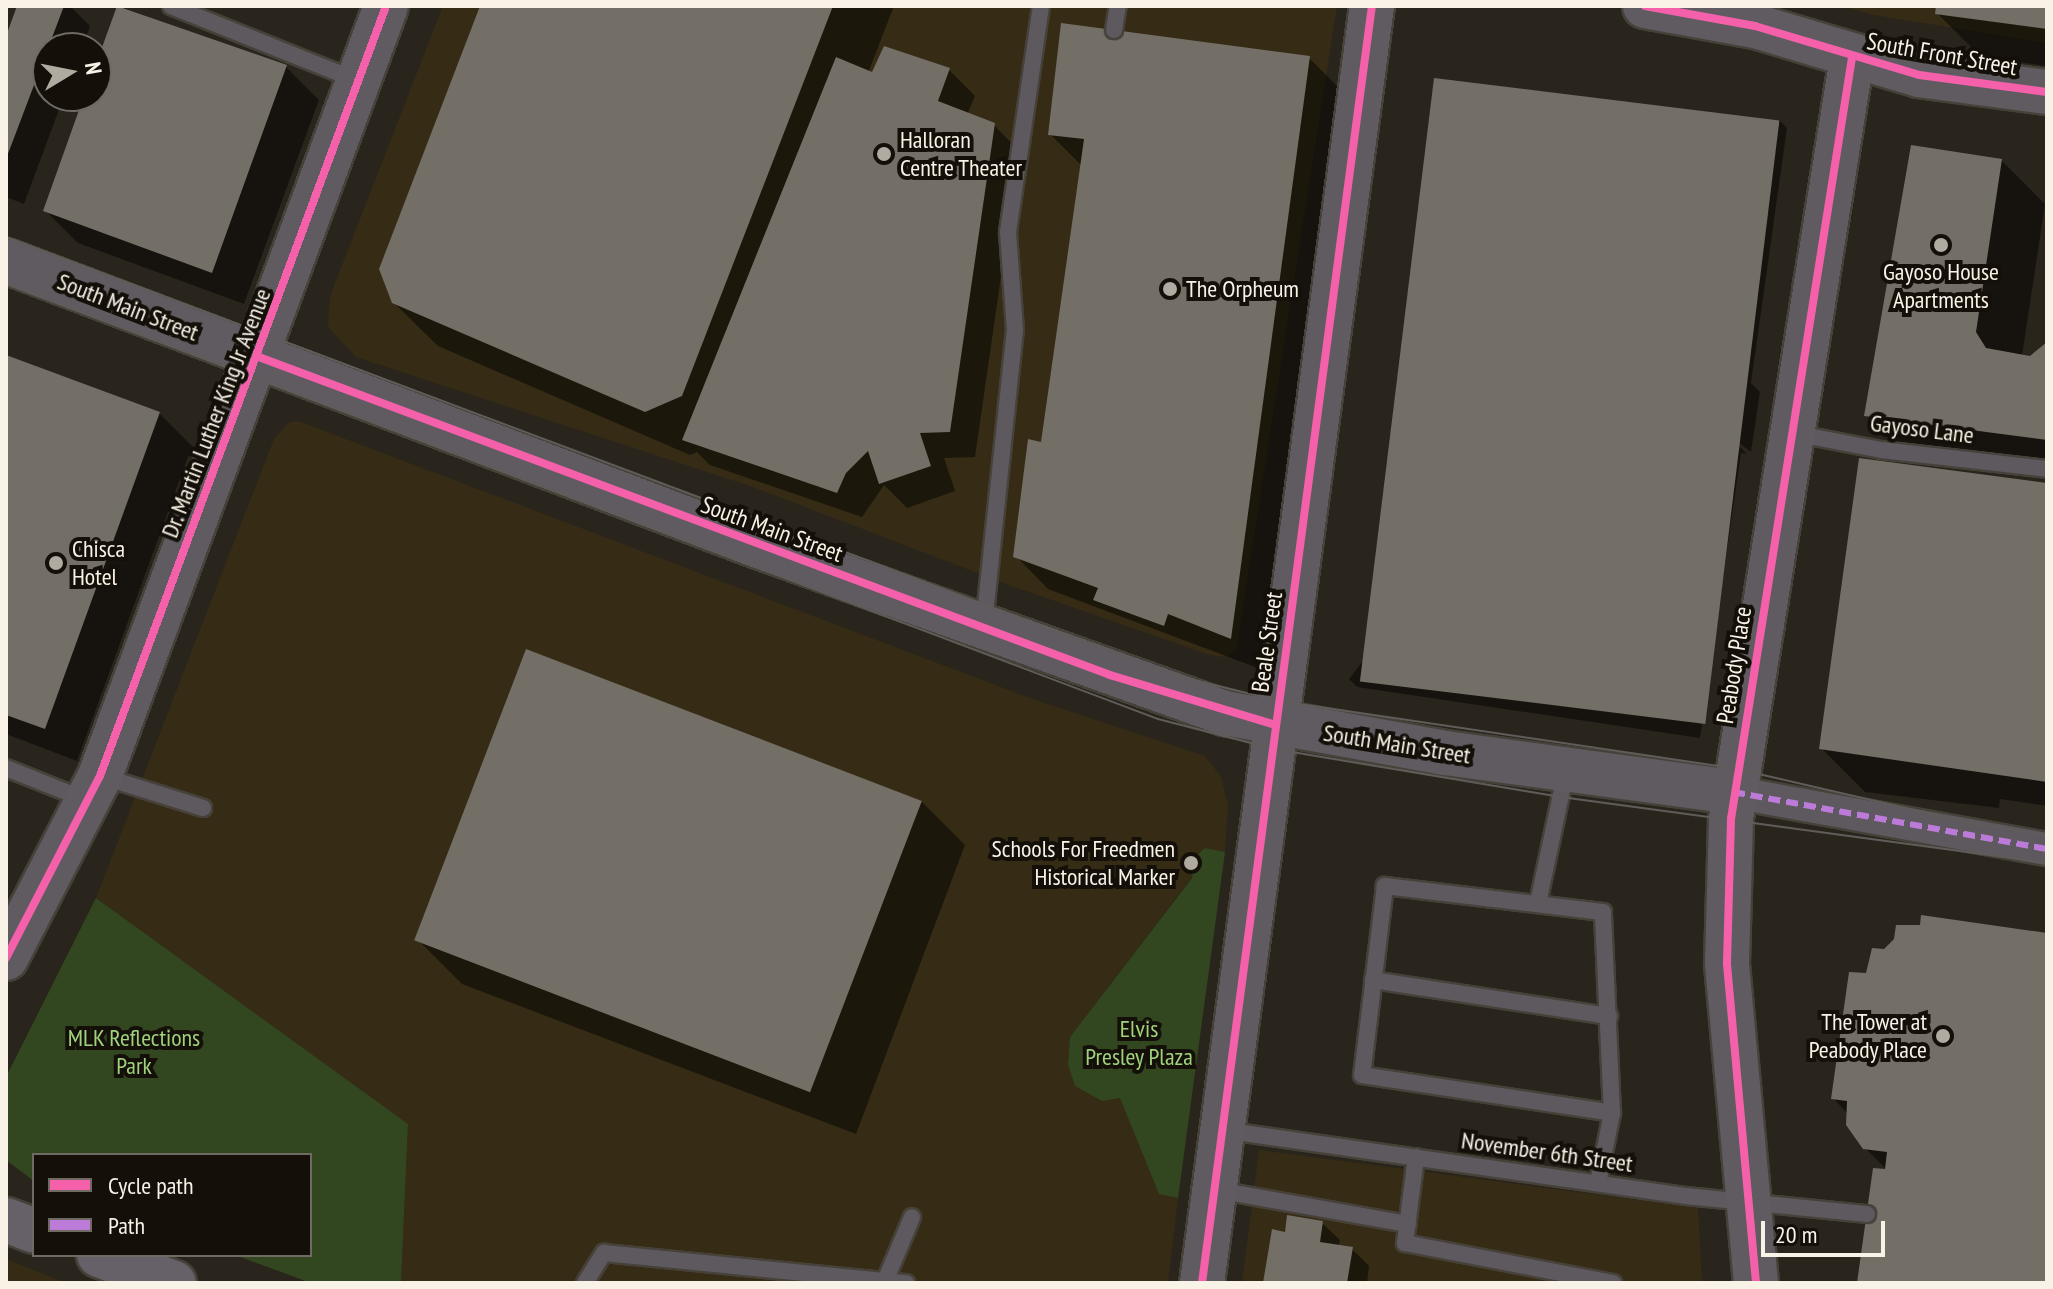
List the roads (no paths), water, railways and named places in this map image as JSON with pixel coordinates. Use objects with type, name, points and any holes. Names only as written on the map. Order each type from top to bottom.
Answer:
[{"type":"main road","points":[[6,1220],[32,1230]]},
{"type":"main road","points":[[104,1257],[174,1283]]},
{"type":"street","name":"Dr. Martin Luther King Jr Avenue","points":[[6,958],[95,788],[259,357],[386,6]]},
{"type":"street","name":"Beale Street","points":[[1202,1283],[1372,6]]},
{"type":"street","name":"South Front Street","points":[[1645,6],[1755,26],[1852,58],[1919,75],[2047,92]]},
{"type":"street","name":"Peabody Place","points":[[1756,1283],[1727,963],[1733,792],[1852,58]]},
{"type":"street","name":"South Main Street","points":[[6,261],[1125,680],[1276,725],[1733,792],[2047,849]]},
{"type":"lane","points":[[171,6],[359,81]]},
{"type":"lane","points":[[984,628],[1015,330],[1008,232],[1041,6]]},
{"type":"lane","points":[[1114,30],[1118,6]]},
{"type":"lane","name":"Gayoso Lane","points":[[1791,433],[1881,450],[2047,469]]},
{"type":"lane","points":[[6,768],[203,808]]},
{"type":"lane","points":[[1538,903],[1567,769]]},
{"type":"lane","points":[[1598,1183],[1612,1113],[1603,912],[1385,886],[1362,1075],[1612,1113]]},
{"type":"lane","points":[[1373,980],[1609,1016]]},
{"type":"lane","name":"November 6th Street","points":[[1221,1130],[1598,1183],[1867,1214]]},
{"type":"lane","points":[[1416,1157],[1405,1243],[1613,1283]]},
{"type":"lane","points":[[1215,1190],[1408,1224]]},
{"type":"lane","points":[[886,1279],[912,1217]]},
{"type":"lane","points":[[585,1283],[604,1253],[907,1283]]},
{"type":"tram line","points":[[6,237],[1170,674],[1279,701],[1737,769],[1975,824],[2047,835]]},
{"type":"tram line","points":[[6,284],[1158,719],[1274,749],[1561,797],[2047,863]]},
{"type":"place","name":"Halloran Centre Theater","points":[[884,154]]},
{"type":"place","name":"Gayoso House Apartments","points":[[1941,245]]},
{"type":"place","name":"The Orpheum","points":[[1170,289]]},
{"type":"place","name":"Chisca Hotel","points":[[56,563]]},
{"type":"place","name":"Schools For Freedmen Historical Marker","points":[[1191,863]]},
{"type":"place","name":"The Tower at Peabody Place","points":[[1943,1036]]},
{"type":"park label","name":"Elvis Presley Plaza","points":[[1139,1043]]},
{"type":"park label","name":"MLK Reflections Park","points":[[134,1052]]}]
